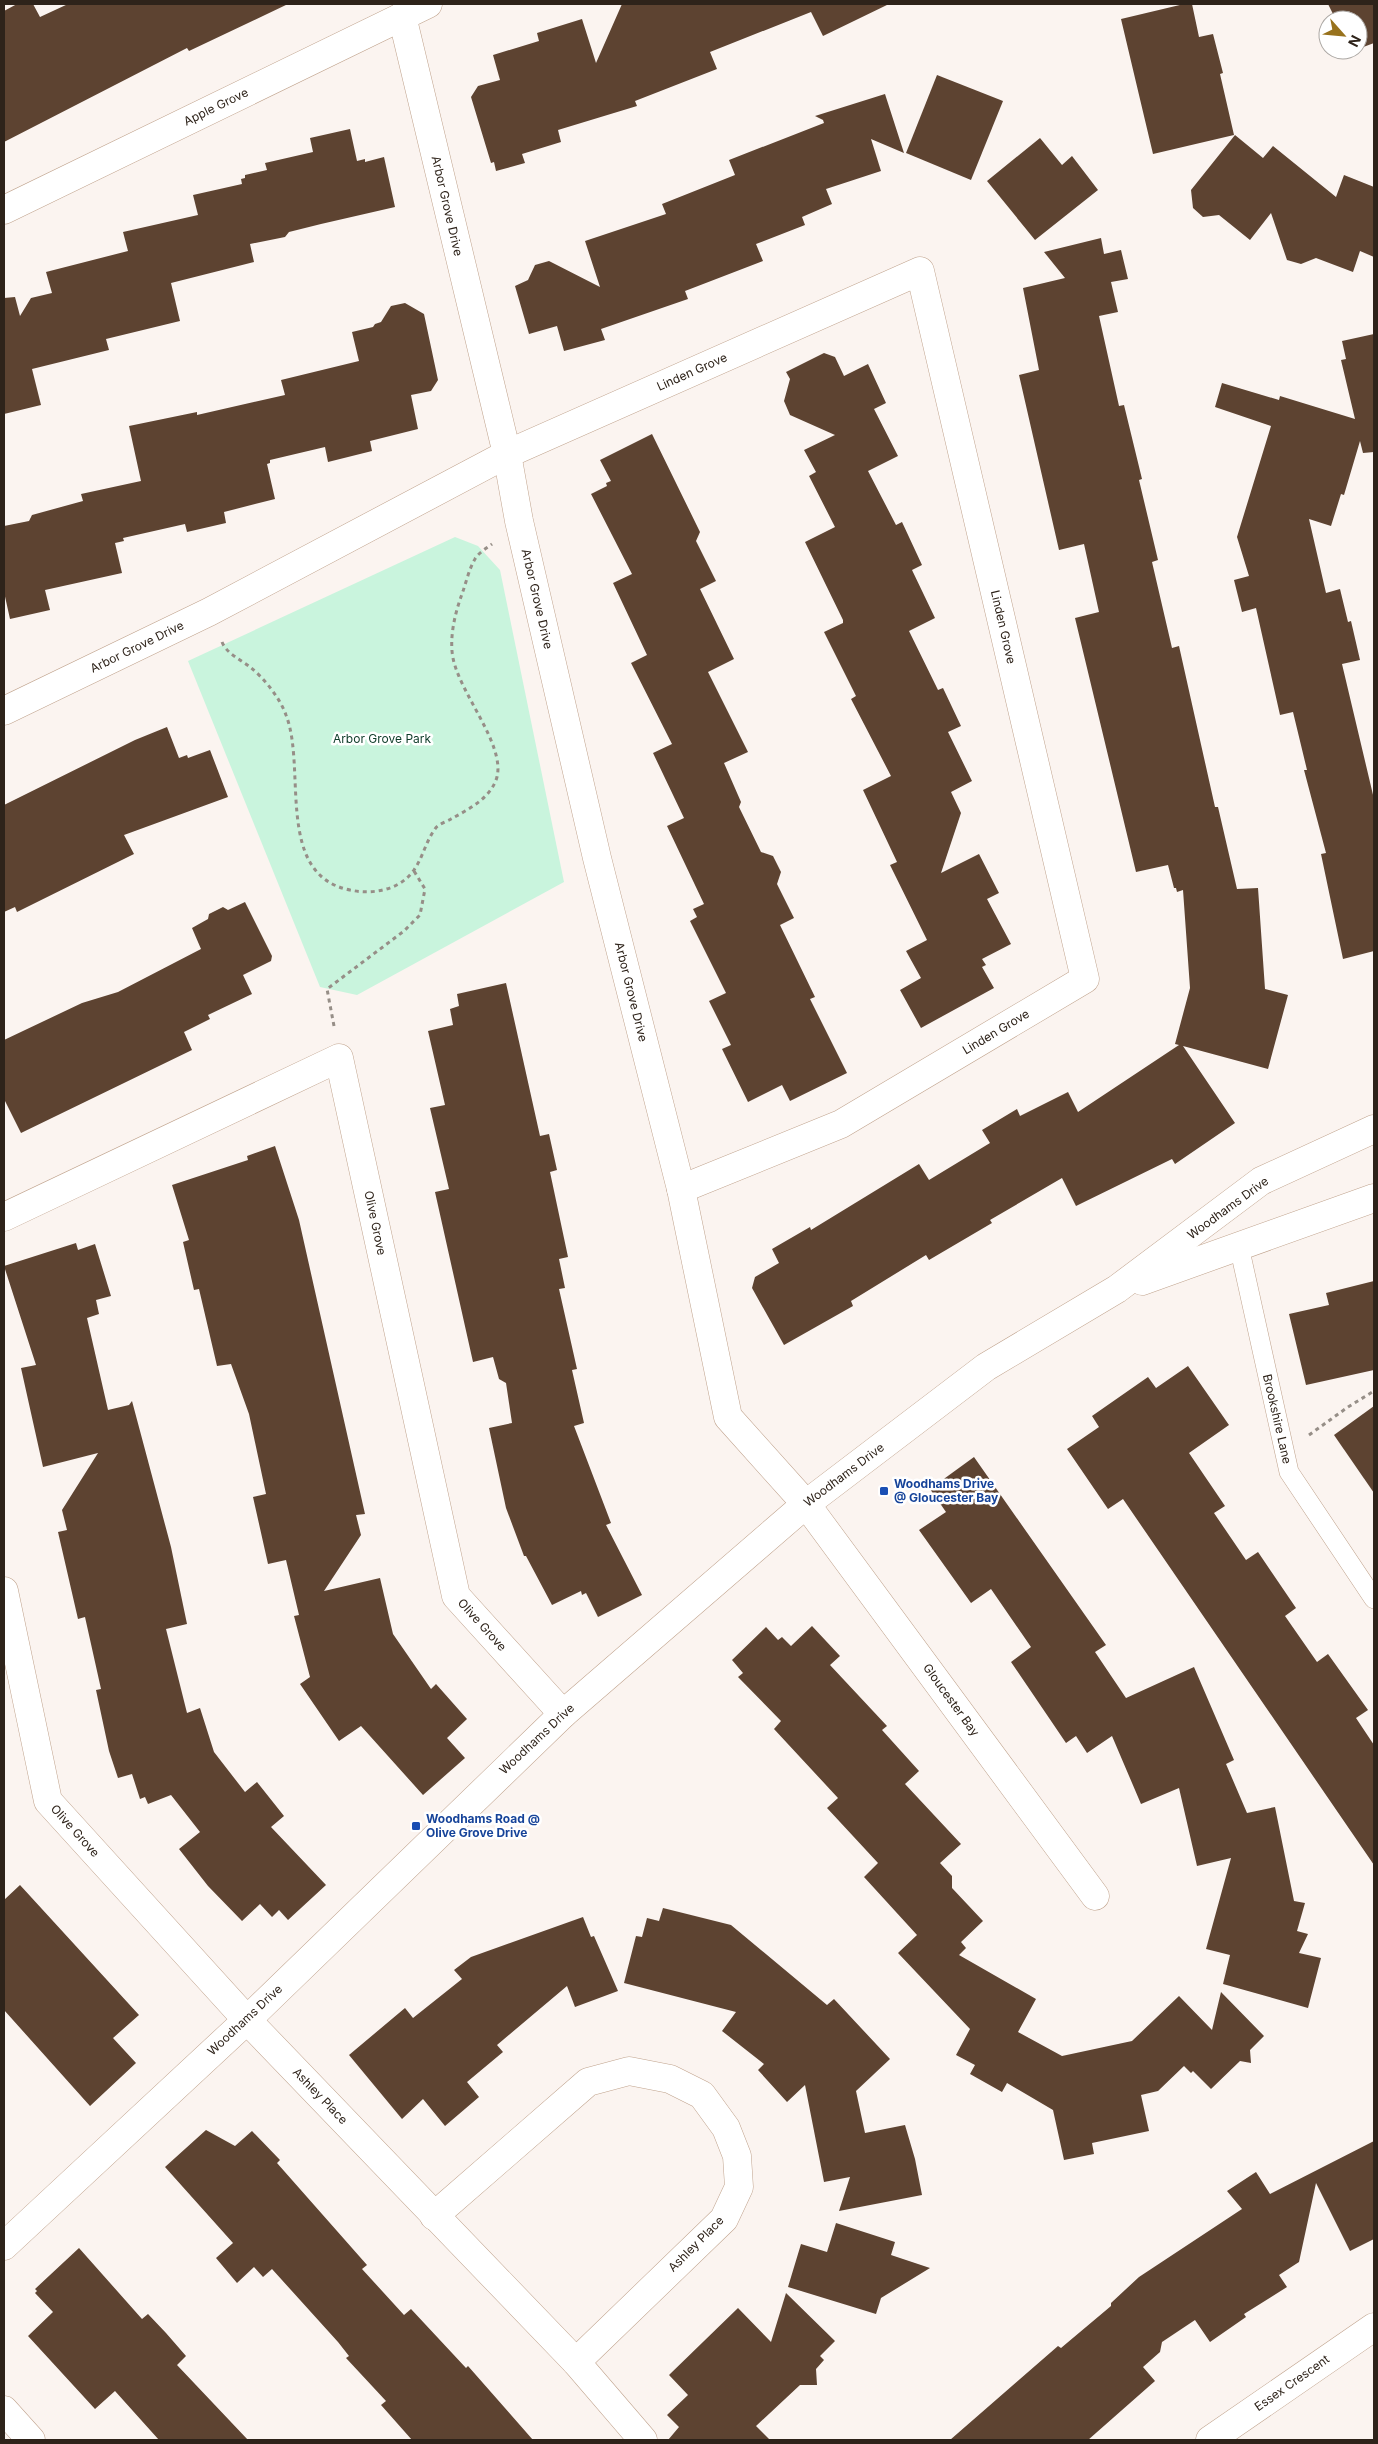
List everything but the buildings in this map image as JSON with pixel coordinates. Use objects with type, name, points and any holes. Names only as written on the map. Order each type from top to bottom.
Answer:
[{"type":"street","name":"Apple Grove","points":[[4,210],[428,4]]},
{"type":"street","name":"Arbor Grove Drive","points":[[402,16],[507,454],[519,521],[596,858],[681,1189],[728,1417],[806,1504]]},
{"type":"street","name":"Linden Grove","points":[[507,454],[920,271],[1085,979],[841,1124],[681,1189]]},
{"type":"street","name":"Arbor Grove Drive","points":[[4,711],[209,612],[507,454]]},
{"type":"street","points":[[4,1217],[340,1058]]},
{"type":"street","name":"Olive Grove","points":[[340,1058],[456,1596],[563,1714]]},
{"type":"street","name":"Woodhams Drive","points":[[4,2246],[246,2020],[563,1714],[806,1504],[986,1367],[1117,1289],[1261,1181],[1374,1129]]},
{"type":"street","name":"Woodhams Drive","points":[[1117,1289],[1374,1198]]},
{"type":"street","name":"Gloucester Bay","points":[[806,1504],[1095,1896]]},
{"type":"street","name":"Olive Grove","points":[[4,1591],[48,1801],[246,2020]]},
{"type":"street","name":"Ashley Place","points":[[246,2020],[576,2362],[643,2440]]},
{"type":"street","name":"Ashley Place","points":[[434,2216],[588,2082],[629,2071],[670,2079],[702,2095],[726,2128],[736,2156],[739,2187],[724,2218],[576,2362]]},
{"type":"street","name":"Essex Crescent","points":[[1210,2440],[1371,2337]]},
{"type":"street","points":[[4,2410],[31,2440]]},
{"type":"lane","name":"Brookshire Lane","points":[[1239,1246],[1289,1472],[1374,1599]]},
{"type":"path","points":[[209,612],[225,649],[251,667],[270,688],[286,715],[293,747],[296,805],[300,833],[308,859],[320,878],[336,887],[354,891],[389,890],[414,871],[435,827],[488,795],[497,777],[498,761],[494,743],[470,702],[453,658],[452,633],[458,603],[476,558],[519,521]]},
{"type":"path","points":[[340,1058],[327,989],[404,931],[420,915],[425,889],[414,871]]},
{"type":"path","points":[[1284,1453],[1348,1407],[1374,1391]]},
{"type":"green space","name":"Arbor Grove Park","points":[[455,537],[478,546],[500,570],[564,882],[357,995],[320,987],[188,661]]},
{"type":"place","name":"Woodhams Drive @ Gloucester Bay","points":[[884,1491]]},
{"type":"place","name":"Woodhams Road @ Olive Grove Drive","points":[[416,1826]]}]
